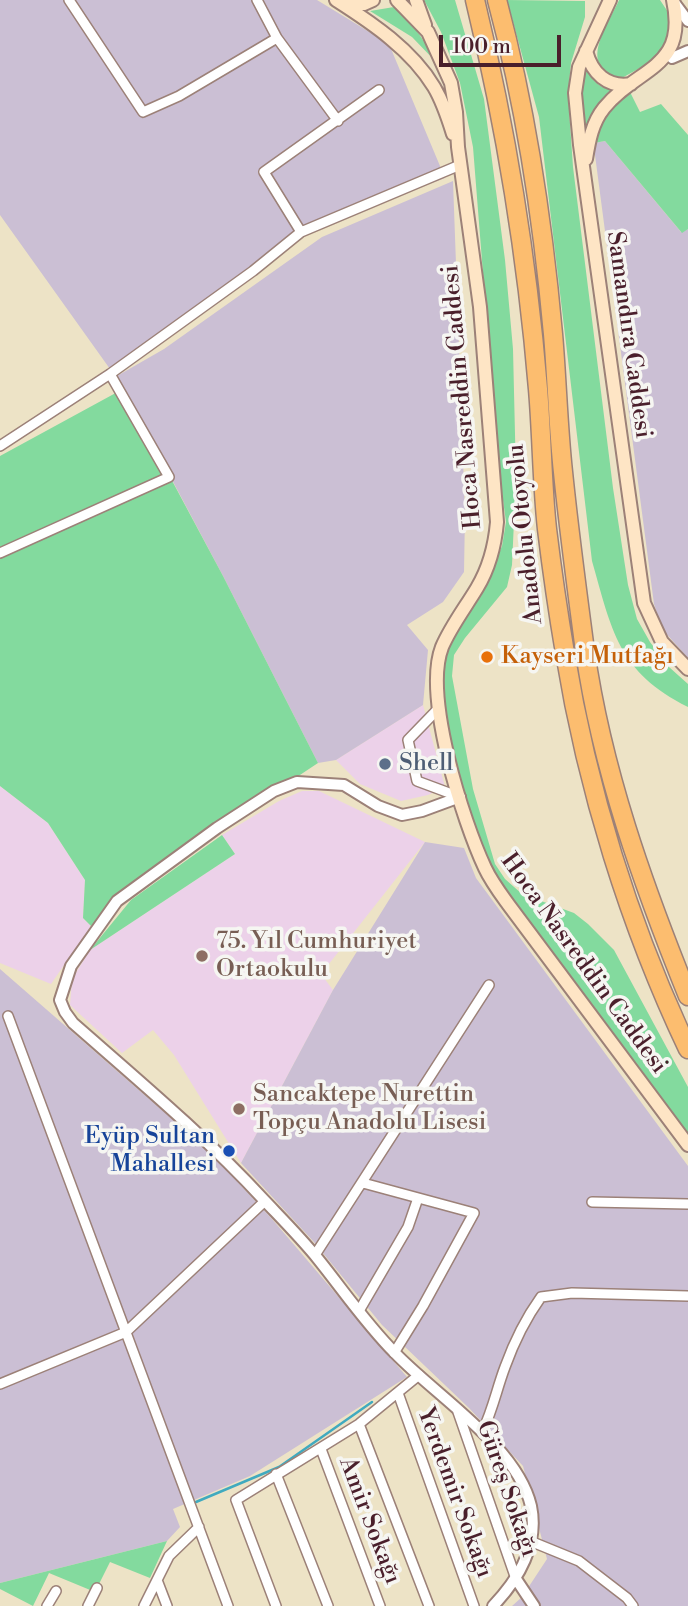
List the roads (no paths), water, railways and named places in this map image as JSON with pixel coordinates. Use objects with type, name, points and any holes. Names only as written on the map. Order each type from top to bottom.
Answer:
[{"type":"highway","name":"Anadolu Otoyolu","points":[[475,0],[495,84],[514,190],[538,390],[547,530],[565,654],[580,732],[613,853],[638,927],[667,1004],[688,1049]]},
{"type":"highway","name":"Anadolu Otoyolu","points":[[497,0],[505,29],[536,194],[553,334],[563,471],[585,654],[603,741],[623,817],[659,923],[688,996]]},
{"type":"main road","points":[[336,0],[364,4],[373,0]]},
{"type":"main road","points":[[336,0],[390,39],[423,71],[435,89],[457,147]]},
{"type":"main road","points":[[397,0],[428,32]]},
{"type":"main road","points":[[416,0],[451,83],[456,112],[457,147]]},
{"type":"main road","points":[[583,173],[590,135],[602,111],[632,84],[672,58],[682,26],[673,0]]},
{"type":"main road","name":"Samandıra Caddesi","points":[[607,2],[579,66],[575,93],[583,173],[645,603],[662,642],[688,669]]},
{"type":"main road","points":[[586,51],[600,77],[620,86],[632,84]]},
{"type":"main road","name":"Hoca Nasreddin Caddesi","points":[[457,147],[480,307],[497,522],[495,544],[484,574],[441,650],[437,674],[441,726],[472,838],[487,871],[508,904],[688,1144]]},
{"type":"street","points":[[69,0],[143,112],[178,96],[276,38]]},
{"type":"street","points":[[257,0],[276,38],[338,121]]},
{"type":"street","points":[[673,0],[688,22]]},
{"type":"street","points":[[672,58],[688,51]]},
{"type":"street","points":[[301,232],[264,172],[379,90]]},
{"type":"street","points":[[0,446],[110,374],[253,271],[301,232],[460,165]]},
{"type":"street","points":[[0,553],[169,477],[110,374]]},
{"type":"street","points":[[438,709],[408,740],[417,781],[460,797]]},
{"type":"street","points":[[460,797],[422,811],[402,815],[378,806],[344,785],[297,782],[286,786],[217,828],[117,901],[71,966],[60,996],[68,1017],[225,1159],[315,1255],[394,1353],[458,1412],[483,1430],[517,1475],[530,1505],[533,1531],[526,1558],[516,1579],[493,1606]]},
{"type":"street","points":[[315,1255],[489,985]]},
{"type":"street","points":[[8,1016],[228,1606]]},
{"type":"street","points":[[363,1183],[474,1213],[394,1353]]},
{"type":"street","points":[[359,1311],[408,1227],[418,1198]]},
{"type":"street","points":[[0,1384],[126,1332],[265,1201]]},
{"type":"street","points":[[592,1202],[688,1204]]},
{"type":"street","points":[[483,1430],[494,1408],[505,1367],[529,1313],[541,1297],[572,1293],[688,1296]]},
{"type":"street","points":[[276,1606],[236,1500],[359,1424],[419,1375]]},
{"type":"street","name":"Yerdemir Sokağı","points":[[398,1393],[474,1606]]},
{"type":"street","name":"Güreş Sokağı","points":[[458,1412],[516,1579]]},
{"type":"street","points":[[359,1424],[429,1606]]},
{"type":"street","name":"Amir Sokağı","points":[[321,1449],[380,1606]]},
{"type":"street","points":[[276,1474],[328,1606]]},
{"type":"street","points":[[144,1606],[169,1556],[199,1527]]},
{"type":"street","points":[[530,1541],[579,1561],[627,1598],[633,1606]]},
{"type":"street","points":[[516,1579],[534,1606]]},
{"type":"street","points":[[157,1580],[167,1606]]},
{"type":"street","points":[[88,1606],[97,1588]]},
{"type":"street","points":[[47,1606],[56,1591]]},
{"type":"waterway","points":[[196,1502],[279,1467],[372,1402]]},
{"type":"place","name":"Kayseri Mutfağı","points":[[487,657]]},
{"type":"place","name":"Shell","points":[[385,764]]},
{"type":"place","name":"75. Yıl Cumhuriyet Ortaokulu","points":[[202,956]]},
{"type":"place","name":"Sancaktepe Nurettin Topçu Anadolu Lisesi","points":[[239,1109]]},
{"type":"place","name":"Eyüp Sultan Mahallesi","points":[[229,1151]]}]
